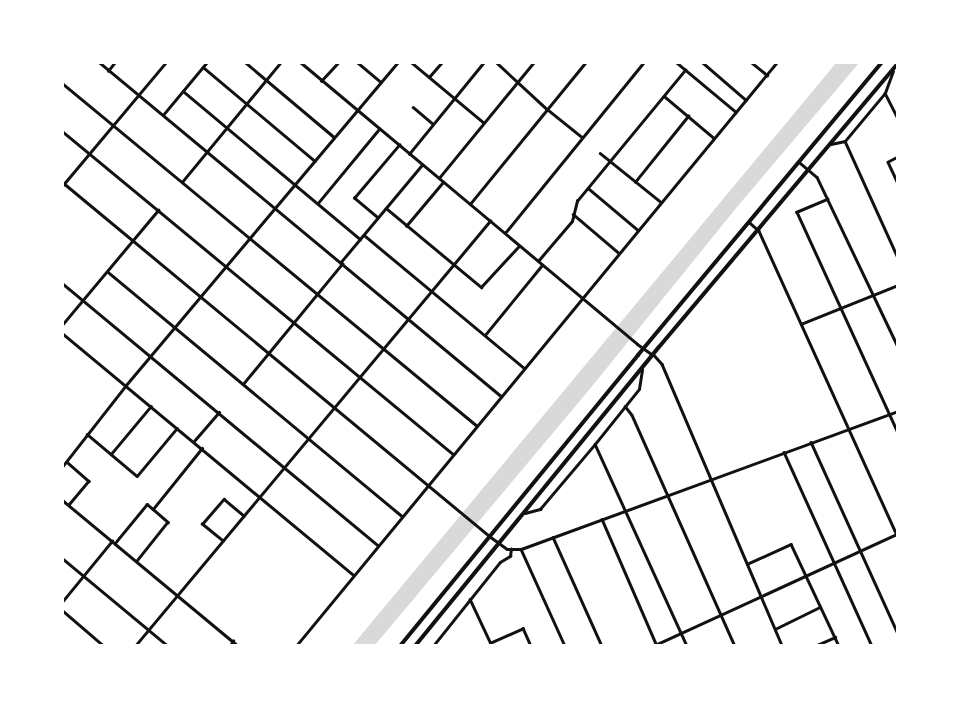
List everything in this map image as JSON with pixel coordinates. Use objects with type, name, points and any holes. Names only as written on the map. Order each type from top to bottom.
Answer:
[{"type":"highway","points":[[400,646],[644,347],[882,62]]},
{"type":"highway","points":[[415,646],[898,63]]},
{"type":"street","points":[[99,62],[501,396]]},
{"type":"street","points":[[108,70],[115,62]]},
{"type":"street","points":[[166,62],[63,184],[489,536],[511,550],[521,549],[898,411]]},
{"type":"street","points":[[163,116],[207,62]]},
{"type":"street","points":[[245,62],[334,137]]},
{"type":"street","points":[[182,182],[281,62]]},
{"type":"street","points":[[300,62],[519,246],[634,341],[644,347],[662,364],[782,646]]},
{"type":"street","points":[[321,81],[339,62]]},
{"type":"street","points":[[357,62],[381,82]]},
{"type":"street","points":[[62,467],[126,385],[225,265],[275,209],[398,62]]},
{"type":"street","points":[[411,62],[483,123]]},
{"type":"street","points":[[430,77],[442,62]]},
{"type":"street","points":[[409,154],[453,97],[484,62]]},
{"type":"street","points":[[496,62],[547,109],[582,137]]},
{"type":"street","points":[[439,178],[534,62]]},
{"type":"street","points":[[470,204],[586,62]]},
{"type":"street","points":[[505,233],[644,62]]},
{"type":"street","points":[[676,62],[736,112]]},
{"type":"street","points":[[702,62],[746,100]]},
{"type":"street","points":[[751,62],[766,75]]},
{"type":"street","points":[[296,646],[777,62]]},
{"type":"street","points":[[203,67],[315,161]]},
{"type":"street","points":[[831,144],[845,141],[886,93],[894,68]]},
{"type":"street","points":[[538,261],[572,221],[577,201],[685,70]]},
{"type":"street","points":[[62,83],[476,426]]},
{"type":"street","points":[[183,91],[360,239]]},
{"type":"street","points":[[886,93],[898,120]]},
{"type":"street","points":[[664,96],[714,139]]},
{"type":"street","points":[[413,107],[432,123]]},
{"type":"street","points":[[635,182],[688,116]]},
{"type":"street","points":[[318,203],[379,129]]},
{"type":"street","points":[[62,131],[453,454]]},
{"type":"street","points":[[845,141],[898,258]]},
{"type":"street","points":[[378,218],[354,198],[398,145]]},
{"type":"street","points":[[600,153],[661,202]]},
{"type":"street","points":[[898,158],[888,162],[898,183]]},
{"type":"street","points":[[799,162],[818,177],[898,347]]},
{"type":"street","points":[[243,384],[422,165]]},
{"type":"street","points":[[406,226],[443,182]]},
{"type":"street","points":[[588,188],[638,230]]},
{"type":"street","points":[[828,199],[797,212],[898,433]]},
{"type":"street","points":[[386,208],[481,287],[519,246]]},
{"type":"street","points":[[62,325],[158,210]]},
{"type":"street","points":[[574,214],[619,253]]},
{"type":"street","points":[[135,646],[490,221]]},
{"type":"street","points":[[602,519],[656,645],[860,551],[897,536],[759,231],[749,222]]},
{"type":"street","points":[[364,235],[524,368]]},
{"type":"street","points":[[485,335],[542,265]]},
{"type":"street","points":[[108,272],[402,516]]},
{"type":"street","points":[[62,283],[378,545]]},
{"type":"street","points":[[801,324],[841,310],[898,285]]},
{"type":"street","points":[[62,333],[353,575]]},
{"type":"street","points":[[525,513],[540,509],[595,444],[639,389],[642,370]]},
{"type":"street","points":[[111,454],[151,406]]},
{"type":"street","points":[[625,406],[632,415],[734,646]]},
{"type":"street","points":[[194,442],[219,412]]},
{"type":"street","points":[[87,434],[137,476],[177,428]]},
{"type":"street","points":[[811,442],[898,634]]},
{"type":"street","points":[[595,444],[687,646]]},
{"type":"street","points":[[153,509],[202,448]]},
{"type":"street","points":[[784,452],[872,646]]},
{"type":"street","points":[[67,462],[89,481],[69,505]]},
{"type":"street","points":[[222,541],[202,524],[224,499],[244,516]]},
{"type":"street","points":[[62,500],[238,646]]},
{"type":"street","points":[[62,602],[147,504],[168,522],[137,561]]},
{"type":"street","points":[[553,537],[602,646]]},
{"type":"street","points":[[747,564],[792,544],[839,646]]},
{"type":"street","points":[[521,549],[565,646]]},
{"type":"street","points":[[433,646],[500,562],[510,556],[511,550]]},
{"type":"street","points":[[62,558],[168,646]]},
{"type":"street","points":[[470,599],[491,644],[523,628],[531,646]]},
{"type":"street","points":[[775,629],[820,607]]},
{"type":"street","points":[[62,610],[104,646]]},
{"type":"street","points":[[815,646],[834,637]]},
{"type":"street","points":[[230,646],[233,641]]},
{"type":"shaded area","points":[[836,63],[859,63],[737,207],[589,390],[375,645],[352,646]]}]
